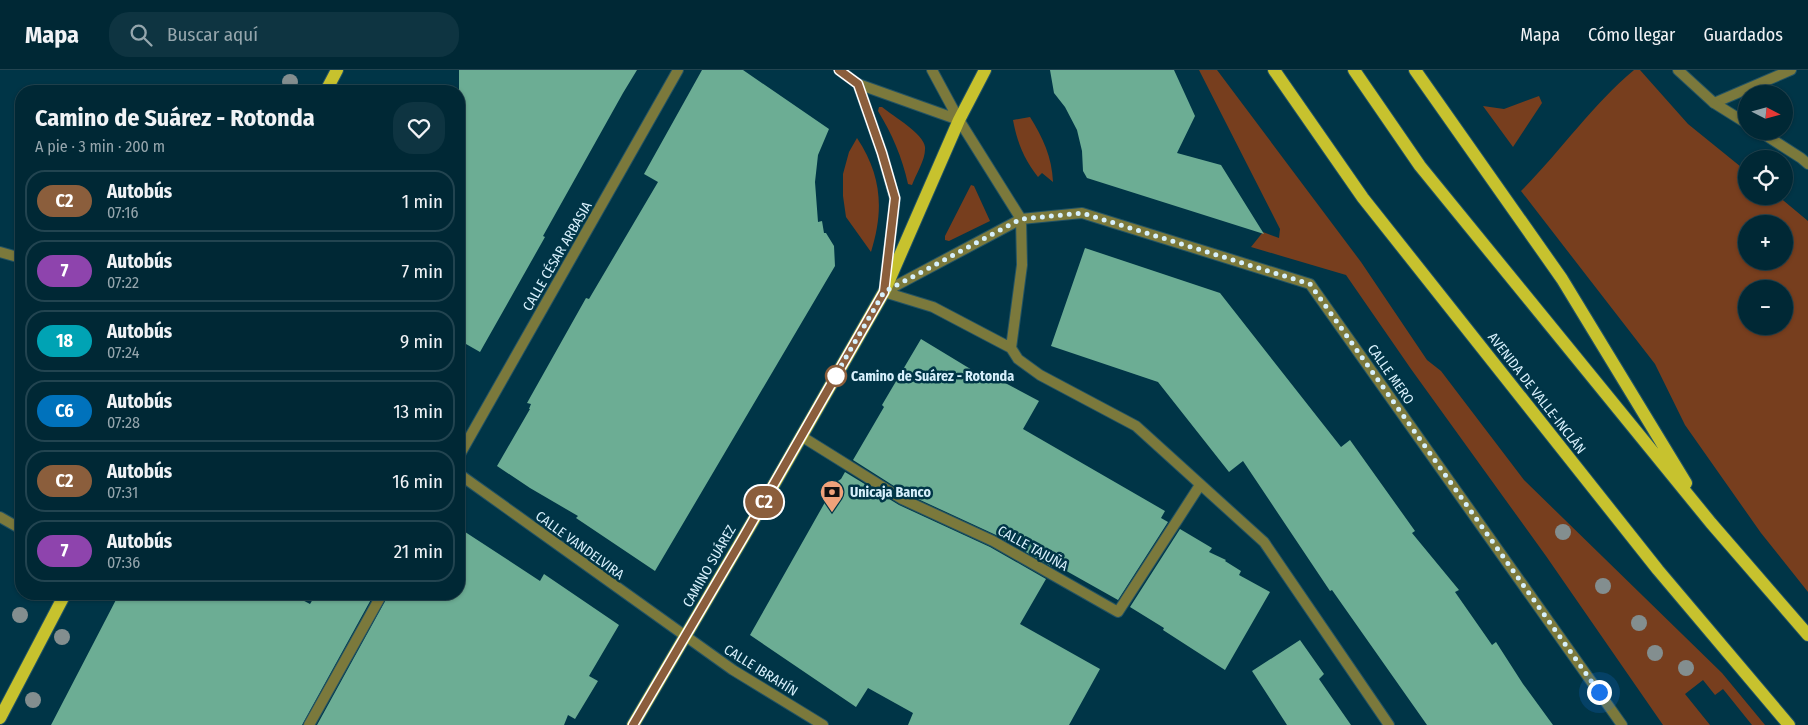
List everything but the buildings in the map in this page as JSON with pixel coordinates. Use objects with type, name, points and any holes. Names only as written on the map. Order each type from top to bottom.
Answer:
[{"type":"main road","points":[[329,85],[337,70]]},
{"type":"main road","name":"CAMINO SUÁREZ","points":[[633,725],[884,292],[959,120],[985,70]]},
{"type":"main road","name":"AVENIDA DE VALLE-INCLÁN","points":[[1274,70],[1363,198],[1658,570],[1789,725]]},
{"type":"main road","points":[[1354,70],[1420,166],[1711,523],[1808,635]]},
{"type":"main road","points":[[1415,70],[1562,279],[1711,523]]},
{"type":"main road","points":[[1426,70],[1455,128]]},
{"type":"main road","points":[[0,718],[62,600]]},
{"type":"street","name":"CALLE CÉSAR ARBASIA","points":[[465,445],[678,70]]},
{"type":"street","points":[[839,70],[858,84],[959,120]]},
{"type":"street","points":[[932,70],[959,120],[1021,219],[1022,265],[1011,348]]},
{"type":"street","points":[[1678,70],[1714,103],[1738,119]]},
{"type":"street","points":[[1714,103],[1791,70]]},
{"type":"street","points":[[858,84],[882,153],[895,198],[884,292]]},
{"type":"street","points":[[1773,140],[1808,164]]},
{"type":"street","name":"CALLE MERO","points":[[1021,219],[1082,213],[1310,284],[1622,725]]},
{"type":"street","points":[[884,292],[1021,219]]},
{"type":"street","points":[[0,252],[15,256]]},
{"type":"street","points":[[884,292],[933,307],[1011,348],[1018,359],[1040,375],[1136,426],[1264,542],[1389,725]]},
{"type":"street","name":"CALLE TAJUÑA","points":[[801,436],[902,498],[993,541],[1118,612],[1200,485]]},
{"type":"street","name":"CALLE VANDELVIRA","points":[[465,478],[685,637]]},
{"type":"street","points":[[0,518],[15,526]]},
{"type":"street","points":[[309,725],[379,600]]},
{"type":"street","name":"CALLE IBRAHÍN","points":[[685,637],[733,670],[823,725]]},
{"type":"shaded area","points":[[1199,70],[1217,70],[1361,262],[1427,360],[1441,371],[1524,480],[1722,673],[1765,725],[1752,725],[1723,689],[1715,695],[1703,680],[1685,694],[1710,725],[1663,725],[1546,556],[1411,369],[1346,275],[1251,247],[1263,232],[1279,238],[1280,229]]},
{"type":"shaded area","points":[[1634,70],[1640,70],[1688,124],[1738,165],[1738,205],[1789,205],[1808,221],[1808,592],[1761,533],[1685,425],[1655,364],[1521,191],[1604,98]]},
{"type":"shaded area","points":[[1539,96],[1542,103],[1513,147],[1483,106],[1504,109]]},
{"type":"shaded area","points":[[879,107],[882,107],[907,126],[923,142],[925,147],[924,156],[912,185],[908,184],[903,164],[888,128],[878,111]]},
{"type":"shaded area","points":[[1030,117],[1046,148],[1051,164],[1053,182],[1042,173],[1038,177],[1025,157],[1019,143],[1013,120]]},
{"type":"shaded area","points":[[857,138],[872,166],[878,194],[878,222],[871,252],[846,217],[843,196],[843,174],[849,152]]},
{"type":"shaded area","points":[[971,185],[974,186],[990,221],[949,241],[945,240],[945,236]]},
{"type":"bus line","name":"C2","points":[[633,725],[884,292],[895,198],[882,153],[858,84],[839,70]]},
{"type":"place","name":"Camino de Suárez - Rotonda","points":[[836,376]]},
{"type":"place","name":"Unicaja Banco","points":[[832,513]]},
{"type":"route","points":[[836,376],[834,378],[884,292],[1021,219],[1082,213],[1310,284],[1599,692]]}]
